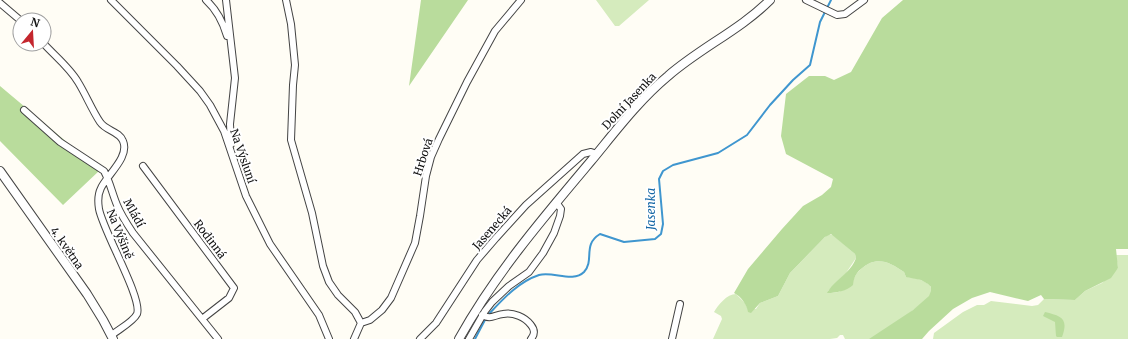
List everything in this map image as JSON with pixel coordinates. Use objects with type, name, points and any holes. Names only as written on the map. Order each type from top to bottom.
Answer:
[{"type":"street","name":"Na Výsluní","points":[[111,0],[178,66],[210,104],[231,148],[246,196],[270,244],[318,316],[329,339]]},
{"type":"street","points":[[206,0],[219,16],[233,50]]},
{"type":"street","points":[[226,0],[233,50],[235,78],[230,124],[231,148]]},
{"type":"street","points":[[286,0],[291,24],[295,65],[290,140],[312,213],[323,266],[338,295],[355,312],[361,323],[354,339]]},
{"type":"street","name":"Hrbová","points":[[361,323],[370,320],[382,310],[391,298],[414,243],[426,176],[431,157],[467,82],[495,30],[521,0]]},
{"type":"street","name":"Dolní Jasenka","points":[[459,339],[477,308],[503,269],[556,202],[642,100],[667,76],[750,17],[770,0]]},
{"type":"street","points":[[806,0],[832,14],[838,15],[845,14],[864,0]]},
{"type":"street","points":[[0,3],[12,13]]},
{"type":"street","name":"Na Výšině","points":[[51,52],[78,81],[101,123],[107,129],[119,135],[124,142],[124,150],[121,160],[101,187],[99,194],[99,207],[101,218],[138,305],[138,312],[134,318],[113,337]]},
{"type":"street","name":"Mládí","points":[[24,110],[60,142],[104,171],[108,178],[117,205],[130,228],[218,339]]},
{"type":"street","name":"Jasenecká","points":[[420,339],[436,323],[478,260],[526,205],[583,154],[591,152],[597,154]]},
{"type":"street","name":"Rodinná","points":[[143,166],[234,288],[229,298],[202,319]]},
{"type":"street","name":"4. května","points":[[0,171],[87,294],[113,337]]},
{"type":"street","points":[[469,339],[485,317],[492,302],[504,290],[529,272],[543,253],[554,233],[560,216],[560,209],[556,202]]},
{"type":"street","points":[[672,339],[680,304]]},
{"type":"street","points":[[485,317],[504,314],[520,316],[527,320],[534,328],[535,332],[531,339]]},
{"type":"green space","points":[[421,0],[468,0],[409,86]]},
{"type":"green space","points":[[596,0],[649,0],[619,26],[615,26]]},
{"type":"green space","points":[[903,0],[1128,0],[1128,249],[1116,249],[1118,268],[1111,278],[1085,291],[1075,300],[1044,299],[1041,295],[1028,301],[990,292],[972,298],[953,309],[922,339],[869,339],[913,310],[929,296],[931,287],[921,280],[906,277],[904,272],[893,265],[878,261],[872,262],[859,271],[855,276],[853,285],[848,289],[834,293],[827,293],[850,268],[856,258],[855,254],[831,234],[825,237],[790,273],[778,296],[760,303],[751,313],[748,312],[743,301],[734,293],[748,269],[803,206],[822,195],[831,187],[833,179],[786,154],[781,136],[786,94],[809,76],[825,76],[834,80],[851,72],[882,18]]},
{"type":"green space","points":[[0,86],[100,170],[63,205],[0,141]]},
{"type":"green space","points":[[828,234],[833,235],[855,254],[856,258],[846,273],[828,291],[835,293],[844,289],[853,283],[854,277],[861,269],[872,262],[878,261],[893,265],[904,272],[906,277],[914,278],[928,284],[932,291],[930,296],[901,319],[870,339],[845,339],[843,335],[840,335],[837,338],[830,339],[713,339],[722,319],[721,316],[714,312],[723,300],[733,294],[736,294],[745,303],[748,309],[756,309],[760,303],[778,296],[790,273]]},
{"type":"green space","points":[[1116,255],[1128,255],[1128,339],[933,339],[934,333],[963,312],[977,305],[984,305],[991,301],[1032,306],[1038,305],[1044,299],[1075,300],[1085,291],[1102,283],[1118,268]]},
{"type":"green space","points":[[1045,312],[1062,319],[1065,326],[1062,337],[1056,336],[1055,322],[1043,316]]},
{"type":"waterway","name":"Jasenka","points":[[488,315],[511,292],[531,278],[545,274],[574,277],[584,272],[589,263],[591,243],[600,234],[624,242],[655,239],[661,234],[663,224],[659,179],[663,171],[673,165],[718,153],[747,135],[770,105],[793,80],[810,65],[820,22],[831,0]]},
{"type":"waterway","name":"Jasenka","points":[[475,339],[486,318]]}]
